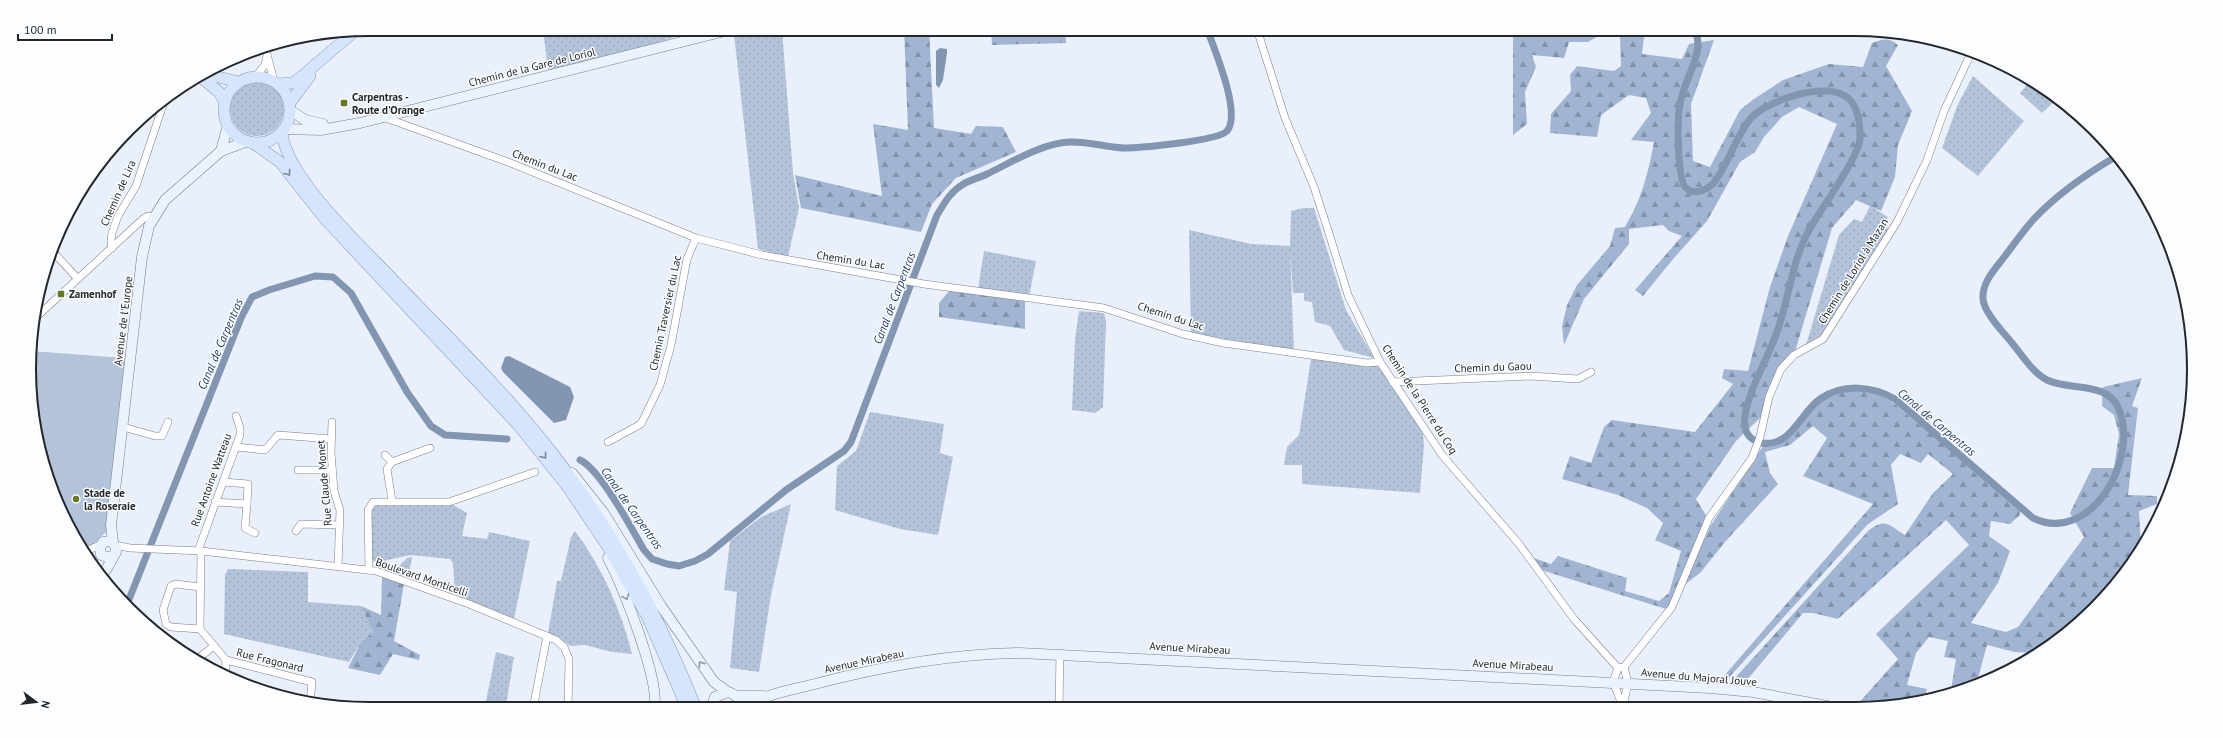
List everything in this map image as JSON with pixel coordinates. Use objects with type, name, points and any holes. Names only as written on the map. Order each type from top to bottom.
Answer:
[{"type":"main road","name":"Chemin de la Gare de Loriol","points":[[283,130],[321,130],[382,117],[705,36]]},
{"type":"main road","points":[[225,103],[230,91],[239,82],[255,77],[276,83],[293,83],[319,64],[348,37]]},
{"type":"main road","points":[[319,64],[290,107],[283,130],[284,144],[293,163],[321,202],[516,410],[555,456],[585,488],[603,512],[661,606],[714,682],[732,694],[739,702]]},
{"type":"main road","points":[[213,75],[239,82]]},
{"type":"main road","points":[[204,80],[219,92],[225,103],[228,125],[233,132],[280,162],[325,219],[520,427],[585,511],[608,547],[647,616],[679,684],[685,702]]},
{"type":"main road","points":[[276,83],[287,96],[290,107]]},
{"type":"main road","name":"Chemin de la Gare de Loriol","points":[[290,107],[305,120],[336,127]]},
{"type":"main road","points":[[221,151],[228,125]]},
{"type":"main road","points":[[253,144],[266,142],[283,130]]},
{"type":"main road","name":"Avenue de l'Europe","points":[[105,573],[144,244],[153,217],[165,200],[221,151],[253,144]]},
{"type":"main road","points":[[555,456],[600,520],[636,579],[668,643],[693,702]]},
{"type":"main road","points":[[585,511],[618,577],[626,597],[655,692],[655,702]]},
{"type":"main road","name":"Avenue Mirabeau","points":[[766,696],[846,676],[939,658],[989,653],[1060,653],[1615,682]]},
{"type":"main road","name":"Avenue du Majoral Jouve","points":[[1615,682],[1726,689],[1803,702]]},
{"type":"main road","points":[[713,702],[715,697],[732,694],[766,696]]},
{"type":"main road","points":[[755,702],[766,696]]},
{"type":"street","name":"Chemin de la Pierre du Coq","points":[[1259,36],[1285,118],[1323,215],[1348,295],[1380,362],[1442,455],[1519,544],[1574,618],[1621,668]]},
{"type":"street","points":[[266,53],[276,83]]},
{"type":"street","points":[[255,77],[265,65],[267,56]]},
{"type":"street","name":"Chemin de Loriol à Mazan","points":[[1615,682],[1621,668],[1672,607],[1709,518],[1744,470],[1758,442],[1769,398],[1781,369],[1794,355],[1823,338],[1897,222],[1927,160],[1944,111],[1969,57]]},
{"type":"street","name":"Chemin de Lira","points":[[112,248],[110,240],[118,216],[136,186],[162,108]]},
{"type":"street","name":"Chemin du Lac","points":[[382,117],[508,162],[696,238],[777,258],[911,282],[1104,308],[1184,334],[1223,343],[1367,364],[1380,362]]},
{"type":"street","points":[[41,313],[143,219],[148,216],[153,217]]},
{"type":"street","name":"Chemin Traversier du Lac","points":[[608,442],[641,424],[660,385],[671,345],[687,259],[696,238]]},
{"type":"street","points":[[56,255],[78,279]]},
{"type":"street","name":"Chemin du Gaou","points":[[1393,382],[1530,376],[1578,379],[1591,372]]},
{"type":"street","name":"Rue Antoine Watteau","points":[[200,629],[199,551],[215,502],[236,447],[240,428],[236,416]]},
{"type":"street","points":[[122,427],[155,436],[162,436],[168,422]]},
{"type":"street","name":"Rue Claude Monet","points":[[332,422],[332,470],[334,491],[340,510],[338,566]]},
{"type":"street","points":[[236,447],[266,450],[278,435],[331,439]]},
{"type":"street","points":[[392,501],[387,469],[392,462],[430,448]]},
{"type":"street","points":[[385,455],[392,462]]},
{"type":"street","points":[[298,470],[332,470]]},
{"type":"street","points":[[369,570],[368,510],[373,502],[449,502],[535,472]]},
{"type":"street","points":[[223,482],[248,484],[245,528],[255,533]]},
{"type":"street","points":[[215,502],[247,504]]},
{"type":"street","points":[[296,531],[301,524],[339,524]]},
{"type":"street","name":"Boulevard Monticelli","points":[[90,551],[130,548],[199,551],[369,570],[468,604],[556,640],[568,653],[568,702]]},
{"type":"street","points":[[92,553],[108,549]]},
{"type":"street","points":[[200,587],[176,584],[171,586],[162,610],[166,624],[171,627],[200,629],[226,660],[225,670]]},
{"type":"street","points":[[534,702],[547,636]]},
{"type":"street","points":[[201,656],[214,646]]},
{"type":"street","points":[[1059,702],[1060,653]]},
{"type":"street","name":"Rue Fragonard","points":[[226,660],[312,682],[311,697]]},
{"type":"street","points":[[1621,668],[1628,683],[1624,702]]},
{"type":"street","points":[[1615,682],[1621,702]]},
{"type":"shaded area","points":[[544,36],[677,36],[645,47],[548,70]]},
{"type":"shaded area","points":[[734,36],[783,36],[793,173],[799,208],[788,257],[758,249]]},
{"type":"shaded area","points":[[940,48],[947,49],[947,53],[943,80],[939,88],[936,85],[936,51]]},
{"type":"shaded area","points":[[1973,76],[2024,121],[1978,176],[1942,148],[1958,104]]},
{"type":"shaded area","points":[[252,82],[262,82],[272,86],[280,94],[284,104],[284,114],[280,124],[272,132],[262,136],[252,136],[242,132],[234,124],[230,114],[230,104],[234,94],[242,86]]},
{"type":"shaded area","points":[[2027,85],[2053,102],[2042,113],[2020,93]]},
{"type":"shaded area","points":[[1870,206],[1888,217],[1883,224],[1888,229],[1827,333],[1806,345],[1839,235],[1854,219],[1862,222]]},
{"type":"shaded area","points":[[1303,208],[1314,208],[1346,310],[1374,358],[1344,350],[1330,326],[1315,322],[1312,302],[1304,301],[1304,293],[1293,293],[1290,249],[1294,351],[1191,333],[1189,230],[1251,244],[1290,246],[1291,211]]},
{"type":"shaded area","points":[[984,251],[1036,261],[1029,297],[978,289]]},
{"type":"shaded area","points":[[1079,311],[1104,313],[1106,322],[1103,407],[1095,413],[1072,410],[1075,339]]},
{"type":"shaded area","points":[[37,351],[125,358],[106,532],[92,546],[87,546],[70,516],[61,496],[47,455],[39,412],[36,369]]},
{"type":"shaded area","points":[[509,356],[570,387],[574,397],[566,420],[554,423],[503,372],[501,368],[505,357]]},
{"type":"shaded area","points":[[1311,359],[1377,366],[1384,372],[1423,433],[1424,446],[1420,493],[1302,484],[1302,465],[1284,465],[1287,447],[1299,435]]},
{"type":"shaded area","points":[[870,412],[944,424],[940,453],[953,457],[938,535],[900,529],[835,510],[837,466],[856,451]]},
{"type":"shaded area","points":[[373,503],[450,503],[467,513],[462,536],[487,539],[489,532],[530,541],[514,619],[469,602],[455,593],[453,563],[450,559],[410,555],[379,562],[372,561],[370,510]]},
{"type":"shaded area","points":[[791,504],[771,595],[759,672],[730,668],[737,592],[724,590],[730,541],[761,517]]},
{"type":"shaded area","points":[[575,531],[594,559],[610,590],[628,638],[632,654],[612,652],[585,645],[570,646],[558,637],[548,633],[557,581],[561,581],[571,537]]},
{"type":"shaded area","points":[[412,557],[409,573],[400,578],[379,569],[396,569],[407,558]]},
{"type":"shaded area","points":[[228,569],[308,572],[308,602],[361,606],[373,632],[361,642],[349,662],[224,634],[225,575]]},
{"type":"shaded area","points":[[496,652],[514,657],[506,702],[486,701]]},
{"type":"green space","points":[[904,36],[929,36],[934,128],[971,134],[976,126],[1003,127],[1016,152],[956,178],[932,204],[921,232],[801,208],[795,175],[882,196],[873,124],[908,130]]},
{"type":"green space","points":[[991,36],[1066,36],[1066,43],[992,45]]},
{"type":"green space","points":[[1513,36],[1598,36],[1588,42],[1569,42],[1564,58],[1532,55],[1536,67],[1525,92],[1527,124],[1513,135]]},
{"type":"green space","points":[[1620,36],[1644,36],[1642,54],[1682,59],[1689,44],[1714,40],[1691,104],[1693,161],[1710,167],[1740,110],[1754,99],[1783,80],[1829,64],[1863,67],[1872,43],[1879,40],[1889,40],[1898,45],[1886,66],[1912,111],[1898,145],[1895,177],[1881,211],[1856,200],[1832,228],[1794,355],[1787,358],[1774,376],[1761,417],[1736,441],[1696,499],[1707,517],[1670,604],[1666,609],[1541,570],[1531,557],[1551,564],[1558,556],[1627,578],[1625,591],[1659,601],[1669,593],[1681,551],[1655,540],[1663,523],[1647,508],[1618,495],[1562,479],[1570,456],[1591,463],[1604,427],[1612,420],[1695,432],[1733,384],[1722,378],[1724,369],[1748,371],[1770,287],[1788,236],[1837,124],[1799,107],[1782,117],[1764,137],[1755,152],[1740,162],[1707,221],[1643,296],[1635,290],[1682,236],[1669,231],[1663,225],[1629,229],[1629,244],[1584,299],[1564,345],[1562,326],[1567,305],[1577,285],[1610,246],[1615,228],[1625,227],[1631,216],[1647,175],[1654,142],[1631,140],[1651,113],[1646,98],[1629,95],[1601,115],[1597,137],[1550,133],[1551,114],[1571,91],[1570,75],[1577,66],[1614,71],[1621,66]]},
{"type":"green space","points":[[950,290],[1025,301],[1025,329],[939,317],[939,303]]},
{"type":"green space","points":[[2142,378],[2132,406],[2138,408],[2128,495],[2157,496],[2157,504],[2139,511],[2140,538],[2118,572],[2104,589],[2074,619],[2057,633],[2027,653],[2015,652],[1987,645],[1978,678],[1951,687],[1956,659],[1944,657],[1948,641],[1929,637],[1916,653],[1907,685],[1927,689],[1925,695],[1897,699],[1860,702],[1898,659],[1876,634],[1969,545],[1946,520],[1838,619],[1813,613],[1803,613],[1742,686],[1732,685],[1735,678],[1869,530],[1884,523],[1905,535],[1933,493],[1953,474],[1928,454],[1921,463],[1900,454],[1891,465],[1898,504],[1868,524],[1724,683],[1717,684],[1873,504],[1803,476],[1827,438],[1813,426],[1790,445],[1765,452],[1770,473],[1778,484],[1725,542],[1701,572],[1682,587],[1711,525],[1763,446],[1777,443],[1790,436],[1821,400],[1831,395],[1852,389],[1868,389],[1883,394],[2020,509],[2020,515],[2010,524],[1991,521],[1989,536],[2010,551],[1998,583],[1971,623],[2006,632],[2018,627],[2084,537],[2070,513],[2092,468],[2114,468],[2119,434],[2114,415],[2102,406],[2103,387]]},
{"type":"green space","points":[[382,576],[404,584],[394,641],[420,655],[419,660],[393,654],[380,675],[348,668],[361,642],[373,632],[361,606],[381,615]]},
{"type":"waterway","name":"Canal de Carpentras","points":[[580,460],[597,475],[606,487],[624,514],[644,550],[652,559],[679,566],[695,561],[708,554],[786,490],[844,451],[851,442],[937,215],[954,191],[968,182],[1027,154],[1059,143],[1082,142],[1123,148],[1145,147],[1194,141],[1221,135],[1227,131],[1231,123],[1229,96],[1210,36]]},
{"type":"waterway","name":"Canal de Carpentras","points":[[1697,36],[1697,54],[1684,89],[1678,121],[1679,161],[1683,183],[1689,190],[1696,192],[1713,184],[1719,176],[1745,125],[1759,111],[1784,99],[1798,94],[1813,92],[1826,91],[1838,93],[1848,98],[1855,106],[1859,122],[1860,138],[1858,147],[1846,171],[1813,223],[1803,243],[1794,267],[1778,329],[1747,405],[1745,419],[1746,430],[1750,437],[1759,442],[1773,443],[1781,440],[1795,427],[1813,405],[1829,394],[1838,390],[1858,388],[1868,389],[1877,391],[1895,399],[2033,518],[2054,523],[2074,520],[2091,508],[2106,492],[2117,471],[2123,449],[2123,427],[2118,407],[2105,393],[2056,383],[2047,380],[2037,373],[1990,316],[1984,304],[1983,292],[1987,281],[1994,270],[2033,220],[2072,185],[2112,159]]},
{"type":"waterway","name":"Canal de Carpentras","points":[[129,599],[241,318],[252,297],[269,290],[315,276],[333,277],[351,293],[407,392],[431,426],[445,435],[507,439]]},
{"type":"place","name":"Carpentras - Route d'Orange","points":[[344,103]]},
{"type":"place","name":"Zamenhof","points":[[61,294]]},
{"type":"place","name":"Stade de la Roseraie","points":[[76,499]]}]
